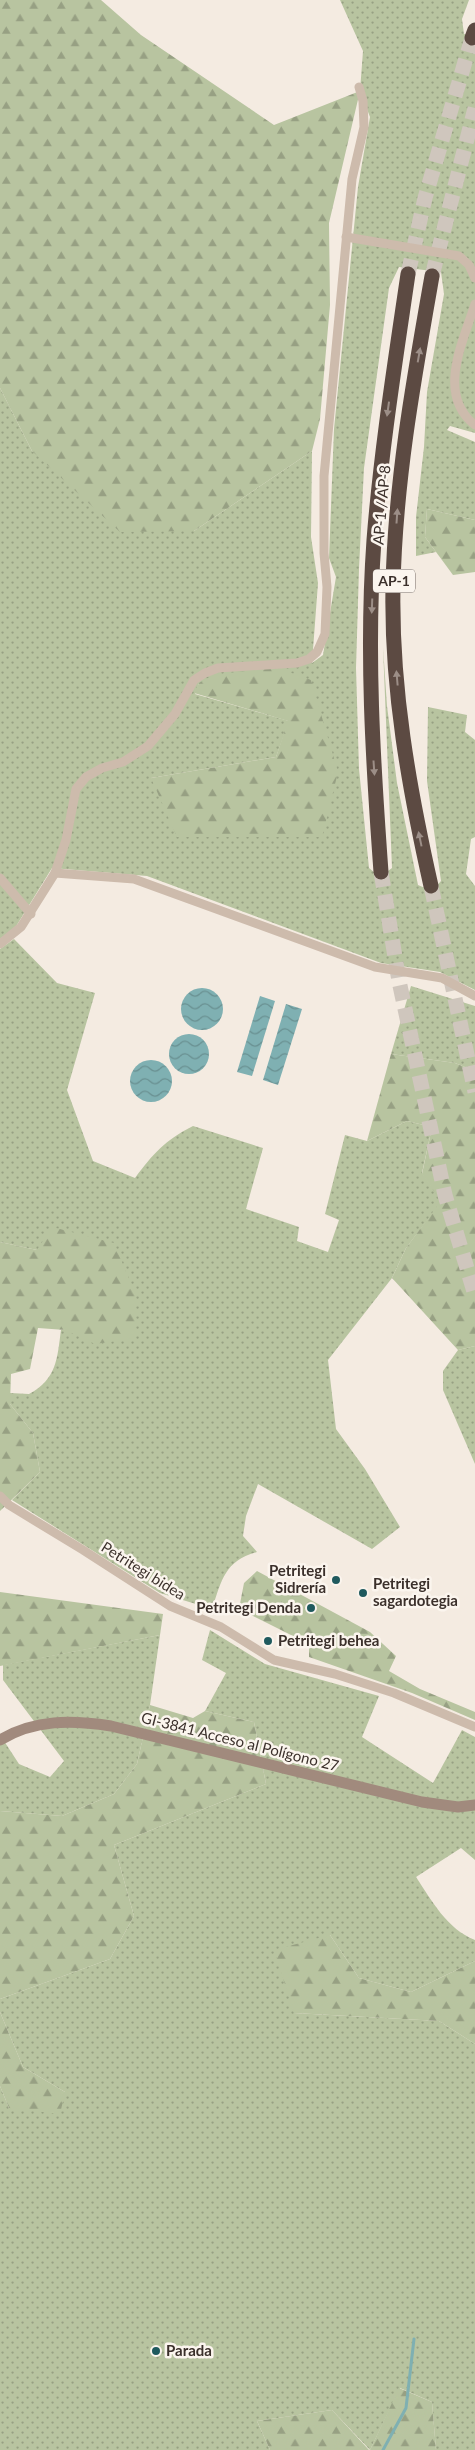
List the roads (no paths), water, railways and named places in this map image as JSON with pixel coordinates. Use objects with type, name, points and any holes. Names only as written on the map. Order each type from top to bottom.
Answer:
[{"type":"highway","name":"AP-1 / AP-8","points":[[381,872],[372,750],[370,649],[374,541],[384,437],[408,274]]},
{"type":"highway","name":"AP-1 / AP-8","points":[[431,886],[414,810],[402,730],[395,655],[393,588],[397,514],[410,400],[432,276]]},
{"type":"main road","name":"GI-3841 Acceso al Polígono 27","points":[[0,1740],[39,1724],[60,1721],[85,1722],[111,1726],[422,1802],[458,1807],[475,1805]]},
{"type":"street","points":[[0,944],[20,927],[31,914],[54,874],[66,840],[76,789],[86,777],[102,768],[123,762],[148,746],[176,714],[194,680],[218,668],[296,663],[309,659],[317,652],[325,634],[328,587],[324,554],[324,476],[352,179],[364,127],[363,101],[360,87]]},
{"type":"street","points":[[346,237],[459,256],[469,265],[475,278]]},
{"type":"street","points":[[475,304],[454,378],[456,396],[461,412],[475,425]]},
{"type":"street","points":[[54,874],[134,880],[375,967],[442,978],[475,996]]},
{"type":"street","points":[[0,878],[31,914]]},
{"type":"street","name":"Petritegi bidea","points":[[0,1496],[10,1505],[170,1606],[222,1627],[274,1660],[335,1674],[394,1693],[475,1727]]},
{"type":"water","points":[[206,988],[214,991],[220,997],[223,1009],[220,1021],[214,1027],[198,1030],[190,1027],[184,1021],[181,1005],[184,997],[190,991]]},
{"type":"water","points":[[260,996],[275,1001],[252,1076],[237,1072]]},
{"type":"water","points":[[286,1004],[302,1009],[278,1085],[263,1080]]},
{"type":"water","points":[[193,1034],[200,1037],[206,1043],[209,1054],[208,1062],[200,1071],[193,1074],[185,1074],[178,1071],[170,1062],[169,1050],[172,1043],[181,1035]]},
{"type":"water","points":[[151,1060],[166,1066],[172,1081],[166,1096],[151,1102],[136,1096],[130,1081],[136,1066]]},
{"type":"waterway","points":[[383,2450],[406,2408],[414,2339]]},
{"type":"tunnel","points":[[408,274],[425,198],[472,38]]},
{"type":"tunnel","points":[[432,276],[475,108]]},
{"type":"tunnel","points":[[381,872],[399,981],[445,1195],[475,1295]]},
{"type":"tunnel","points":[[431,886],[475,1092]]},
{"type":"place","name":"Petritegi Sidrería","points":[[336,1580]]},
{"type":"place","name":"Petritegi sagardotegia","points":[[363,1593]]},
{"type":"place","name":"Petritegi Denda","points":[[311,1608]]},
{"type":"place","name":"Petritegi behea","points":[[268,1641]]},
{"type":"place","name":"Parada","points":[[156,2351]]}]
